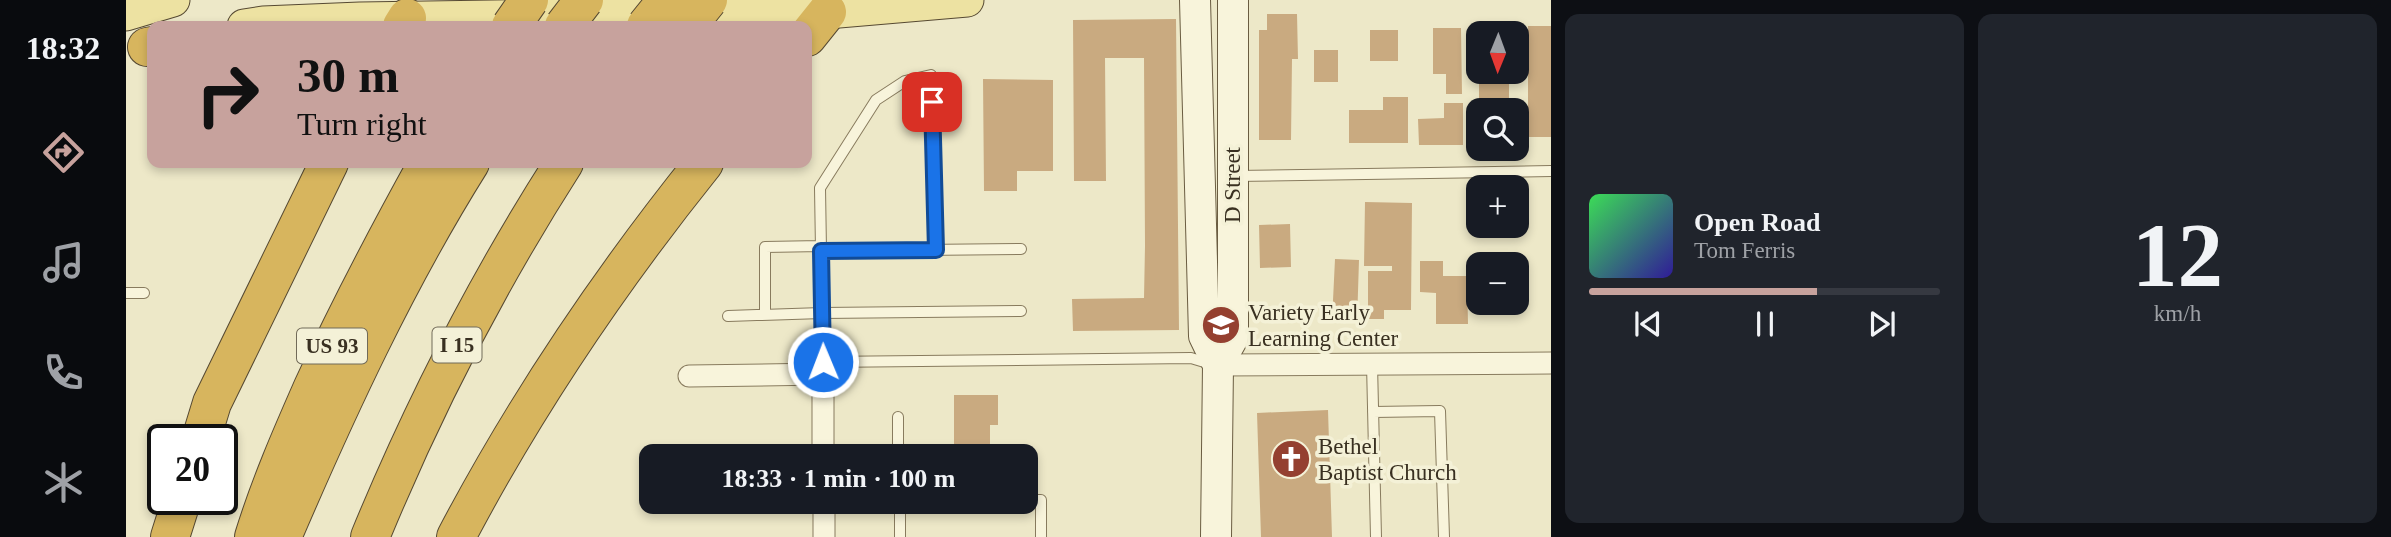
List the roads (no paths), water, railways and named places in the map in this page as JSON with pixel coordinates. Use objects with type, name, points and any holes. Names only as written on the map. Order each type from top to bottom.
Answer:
[{"type":"highway","points":[[514,21],[528,0]]},
{"type":"highway","points":[[568,21],[584,0]]},
{"type":"highway","points":[[650,21],[667,0]]},
{"type":"highway","points":[[691,21],[708,0]]},
{"type":"highway","points":[[296,231],[310,168]]},
{"type":"highway","points":[[206,424],[212,403],[327,168]]},
{"type":"highway","name":"US 93","points":[[254,537],[267,493],[323,367],[370,267],[425,168]]},
{"type":"highway","points":[[282,537],[374,336],[430,230],[467,168]]},
{"type":"highway","name":"I 15","points":[[370,537],[452,355],[529,217],[561,168]]},
{"type":"highway","points":[[456,537],[515,432],[565,352],[657,221],[700,168]]},
{"type":"highway","points":[[170,537],[177,515]]},
{"type":"main road","points":[[126,14],[173,0]]},
{"type":"main road","points":[[306,21],[408,15],[824,16],[967,0]]},
{"type":"street","name":"D Street","points":[[1195,0],[1204,336],[1218,365],[1216,537]]},
{"type":"street","name":"D Street","points":[[1218,365],[1233,338],[1233,0]]},
{"type":"street","points":[[690,376],[823,363],[823,444]]},
{"type":"street","points":[[1218,365],[1551,363]]},
{"type":"street","points":[[824,514],[824,537]]},
{"type":"lane","points":[[936,250],[931,75],[905,81],[876,100],[820,188],[823,363],[1191,358],[1218,365]]},
{"type":"lane","points":[[1232,176],[1551,171]]},
{"type":"lane","points":[[765,315],[765,247],[821,245],[936,250],[1021,249]]},
{"type":"lane","points":[[126,293],[144,293]]},
{"type":"lane","points":[[728,316],[1021,311]]},
{"type":"lane","points":[[1372,364],[1376,537]]},
{"type":"lane","points":[[1373,412],[1440,411],[1444,537]]},
{"type":"lane","points":[[898,417],[898,444]]},
{"type":"lane","points":[[1038,500],[1041,500],[1041,537]]},
{"type":"lane","points":[[900,514],[900,537]]},
{"type":"place","name":"Variety Early Learning Center","points":[[1221,325]]},
{"type":"place","name":"Bethel Baptist Church","points":[[1291,459]]}]
